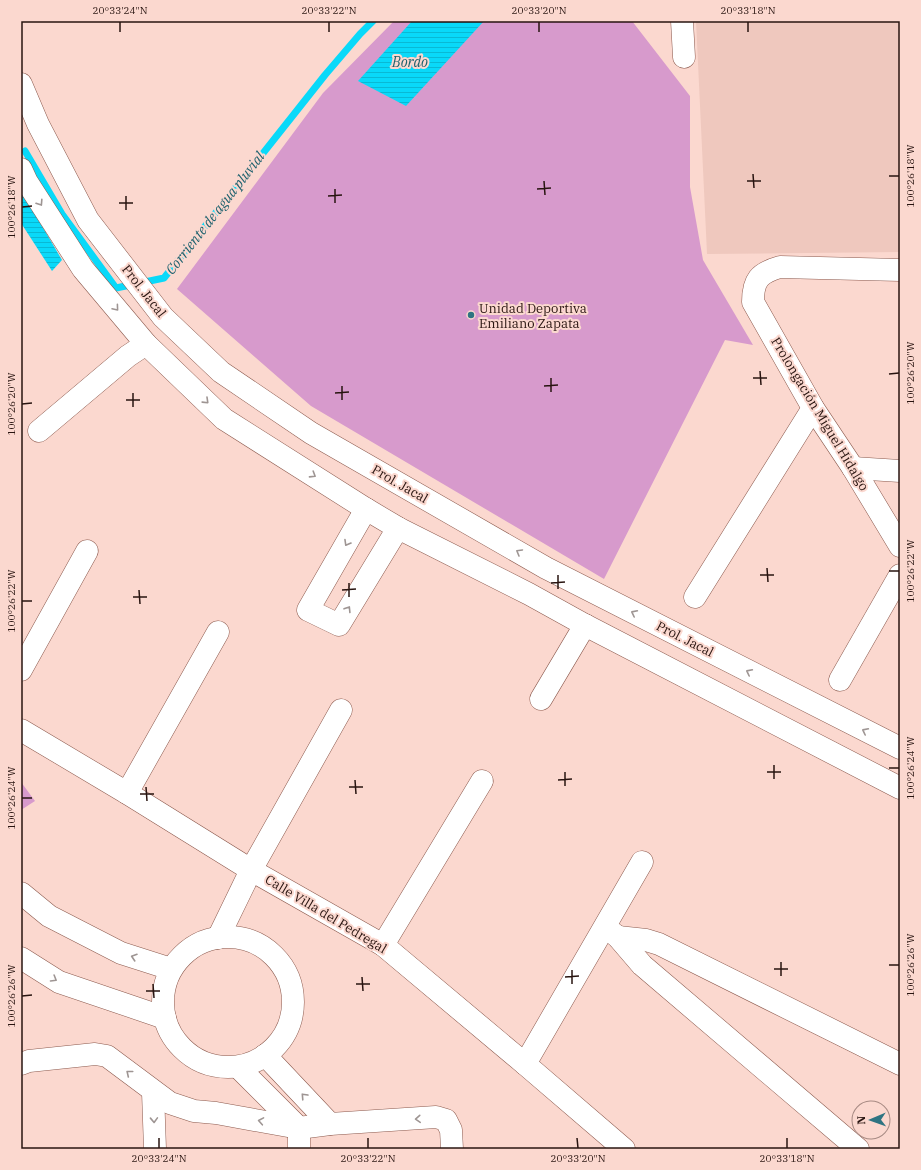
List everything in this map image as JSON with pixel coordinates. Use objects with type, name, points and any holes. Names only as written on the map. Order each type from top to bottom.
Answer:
[{"type":"street","points":[[682,21],[684,57]]},
{"type":"street","name":"Prol. Jacal","points":[[21,84],[38,124],[88,220],[163,317],[221,372],[311,433],[546,568],[900,748]]},
{"type":"street","points":[[21,169],[27,182],[83,269],[146,344],[224,419],[398,528],[900,788]]},
{"type":"street","name":"Prolongación Miguel Hidalgo","points":[[900,270],[780,267],[767,271],[757,280],[753,290],[753,302],[813,408],[853,468],[900,546]]},
{"type":"street","points":[[39,431],[128,356],[146,344]]},
{"type":"street","points":[[695,597],[813,408]]},
{"type":"street","points":[[853,468],[900,471]]},
{"type":"street","points":[[366,509],[308,610],[339,625],[398,528]]},
{"type":"street","points":[[21,670],[87,551]]},
{"type":"street","points":[[528,594],[546,568]]},
{"type":"street","points":[[840,680],[900,575]]},
{"type":"street","points":[[541,699],[585,625]]},
{"type":"street","points":[[127,793],[218,632]]},
{"type":"street","points":[[218,938],[251,870],[341,710]]},
{"type":"street","name":"Calle Villa del Pedregal","points":[[21,730],[127,793],[251,870],[383,945],[624,1149]]},
{"type":"street","points":[[383,945],[482,781]]},
{"type":"street","points":[[525,1064],[612,932],[642,862]]},
{"type":"street","points":[[21,893],[49,916],[101,943],[121,953],[171,969]]},
{"type":"street","points":[[612,932],[659,944],[900,1064]]},
{"type":"street","points":[[612,932],[642,965],[858,1149]]},
{"type":"street","points":[[238,936],[263,945],[282,964],[293,989],[292,1016],[281,1041],[261,1059],[238,1067],[214,1066],[192,1056],[175,1040],[165,1018],[163,994],[171,969],[188,949],[218,938],[238,936]]},
{"type":"street","points":[[21,958],[59,982],[165,1018]]},
{"type":"street","points":[[21,1064],[29,1061],[95,1054],[107,1056],[153,1092],[170,1103],[194,1111],[216,1113],[299,1128],[330,1124],[436,1118],[446,1120],[451,1130],[452,1149]]},
{"type":"street","points":[[265,1055],[330,1124]]},
{"type":"street","points":[[238,1067],[299,1128],[299,1149]]},
{"type":"street","points":[[153,1092],[155,1149]]},
{"type":"shaded area","name":"Unidad Deportiva Emiliano Zapata","points":[[394,21],[632,21],[690,96],[690,187],[703,260],[753,345],[725,340],[604,579],[311,406],[177,289],[323,93]]},
{"type":"shaded area","points":[[696,21],[900,21],[900,252],[707,254]]},
{"type":"shaded area","points":[[21,782],[35,801],[21,810]]},
{"type":"water","name":"Bordo","points":[[412,21],[484,21],[406,106],[358,81]]},
{"type":"water","points":[[21,190],[62,260],[52,271],[21,223]]},
{"type":"waterway","name":"Corriente de agua pluvial","points":[[25,151],[62,214],[116,288],[164,278],[325,75],[373,21]]},
{"type":"place","name":"Unidad Deportiva Emiliano Zapata","points":[[471,315]]}]
